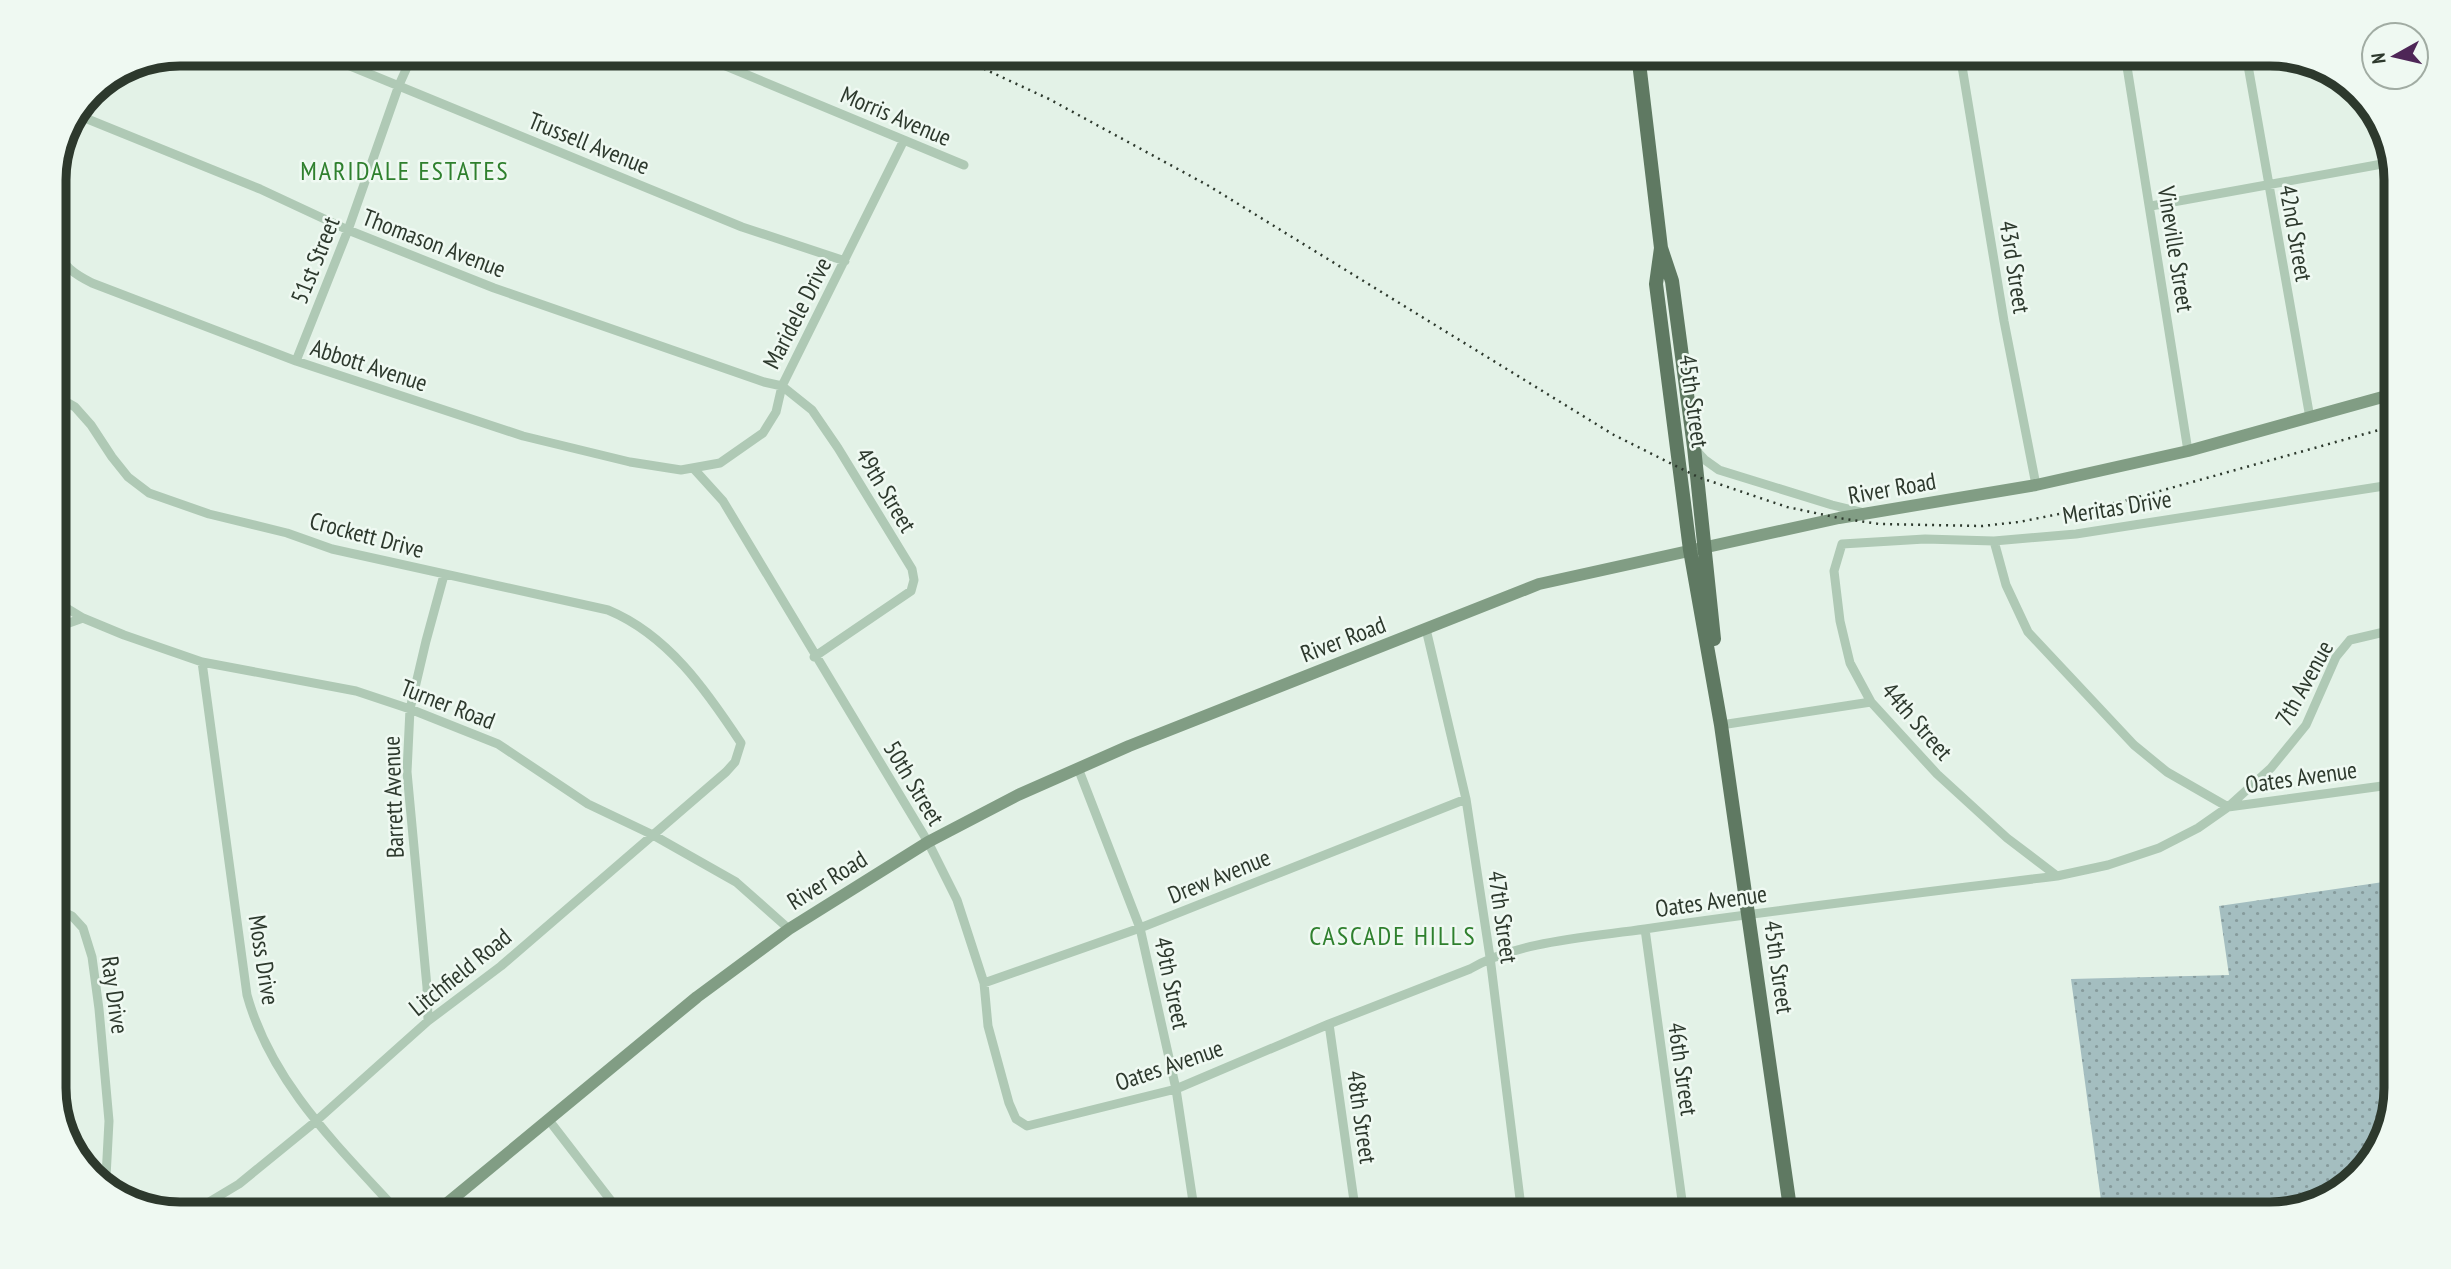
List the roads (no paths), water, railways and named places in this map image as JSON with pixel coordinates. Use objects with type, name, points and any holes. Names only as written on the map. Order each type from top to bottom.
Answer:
[{"type":"main road","name":"45th Street","points":[[1639,66],[1661,248],[1672,281],[1694,447],[1721,725]]},
{"type":"main road","name":"45th Street","points":[[1661,248],[1656,284],[1690,550],[1721,725],[1789,1202]]},
{"type":"main road","name":"River Road","points":[[449,1202],[697,997],[789,929],[928,842],[1018,795],[1078,768],[1539,584],[1870,514],[2036,485],[2188,451],[2384,397]]},
{"type":"street","name":"Trussell Avenue","points":[[351,66],[742,227],[845,261]]},
{"type":"street","name":"51st Street","points":[[296,361],[348,230],[408,66]]},
{"type":"street","name":"Morris Avenue","points":[[726,66],[964,165]]},
{"type":"street","name":"43rd Street","points":[[1962,66],[2004,321],[2036,485]]},
{"type":"street","name":"Vineville Street","points":[[2127,66],[2188,451]]},
{"type":"street","name":"42nd Street","points":[[2248,66],[2310,418]]},
{"type":"street","name":"Thomason Avenue","points":[[85,118],[260,189],[348,230],[494,288],[782,386]]},
{"type":"street","name":"Maridele Drive","points":[[694,469],[720,463],[763,433],[776,412],[782,386],[904,140]]},
{"type":"street","points":[[2151,206],[2383,164]]},
{"type":"street","name":"Abbott Avenue","points":[[67,268],[92,283],[296,361],[523,436],[630,462],[681,470],[694,469]]},
{"type":"street","name":"49th Street","points":[[782,386],[811,410],[838,448],[912,569],[914,580],[911,591],[814,657]]},
{"type":"street","name":"Crockett Drive","points":[[67,403],[75,407],[91,425],[111,457],[128,477],[149,493],[209,514],[287,533],[332,549],[590,604],[632,620],[680,662],[706,690],[731,727]]},
{"type":"street","points":[[1694,447],[1705,460],[1719,470],[1820,502],[1870,514]]},
{"type":"street","name":"50th Street","points":[[694,469],[723,501],[814,657],[928,842],[957,900],[984,984],[988,1026],[1009,1103],[1016,1119],[1027,1126],[1046,1122]]},
{"type":"street","name":"Meritas Drive","points":[[1842,544],[1925,539],[1994,541],[2076,534],[2384,486]]},
{"type":"street","points":[[1994,541],[2006,585],[2028,632],[2134,745],[2167,772],[2228,807]]},
{"type":"street","name":"44th Street","points":[[1842,544],[1835,571],[1840,621],[1850,663],[1871,702],[1937,774],[2007,838],[2057,876]]},
{"type":"street","name":"Barrett Avenue","points":[[428,1021],[407,772],[410,709],[444,575]]},
{"type":"street","name":"Turner Road","points":[[67,608],[124,635],[202,663],[356,691],[498,744],[588,804],[653,835],[736,882],[789,929]]},
{"type":"street","points":[[67,624],[83,618]]},
{"type":"street","name":"47th Street","points":[[1426,629],[1466,799],[1490,957],[1520,1202]]},
{"type":"street","name":"7th Avenue","points":[[2228,807],[2271,768],[2300,733],[2336,657],[2350,640],[2384,632]]},
{"type":"street","name":"Moss Drive","points":[[202,663],[247,995],[255,1023],[279,1068],[316,1122],[389,1202]]},
{"type":"street","points":[[1721,725],[1871,702]]},
{"type":"street","name":"Litchfield Road","points":[[209,1202],[239,1184],[316,1122],[428,1021],[501,966],[735,762],[741,743],[731,727]]},
{"type":"street","name":"49th Street","points":[[1078,768],[1140,928],[1176,1088],[1193,1202]]},
{"type":"street","name":"Oates Avenue","points":[[1046,1122],[1176,1088],[1470,969],[1490,957],[1568,940],[1749,914],[2057,876],[2108,865],[2160,848],[2198,828],[2228,807],[2384,786]]},
{"type":"street","name":"Drew Avenue","points":[[984,984],[1140,928],[1466,799]]},
{"type":"street","name":"Ray Drive","points":[[67,914],[83,928],[92,957],[110,1121],[106,1175]]},
{"type":"street","name":"46th Street","points":[[1645,929],[1682,1202]]},
{"type":"street","name":"48th Street","points":[[1329,1024],[1354,1202]]},
{"type":"street","points":[[548,1119],[612,1202]]},
{"type":"railway","points":[[978,66],[1049,99],[1209,186],[1614,435],[1698,477],[1787,507],[1879,524],[1982,526],[2019,522],[2124,501],[2384,429]]},
{"type":"district","name":"MARIDALE ESTATES","points":[[405,170]]},
{"type":"district","name":"CASCADE HILLS","points":[[1393,935]]}]
